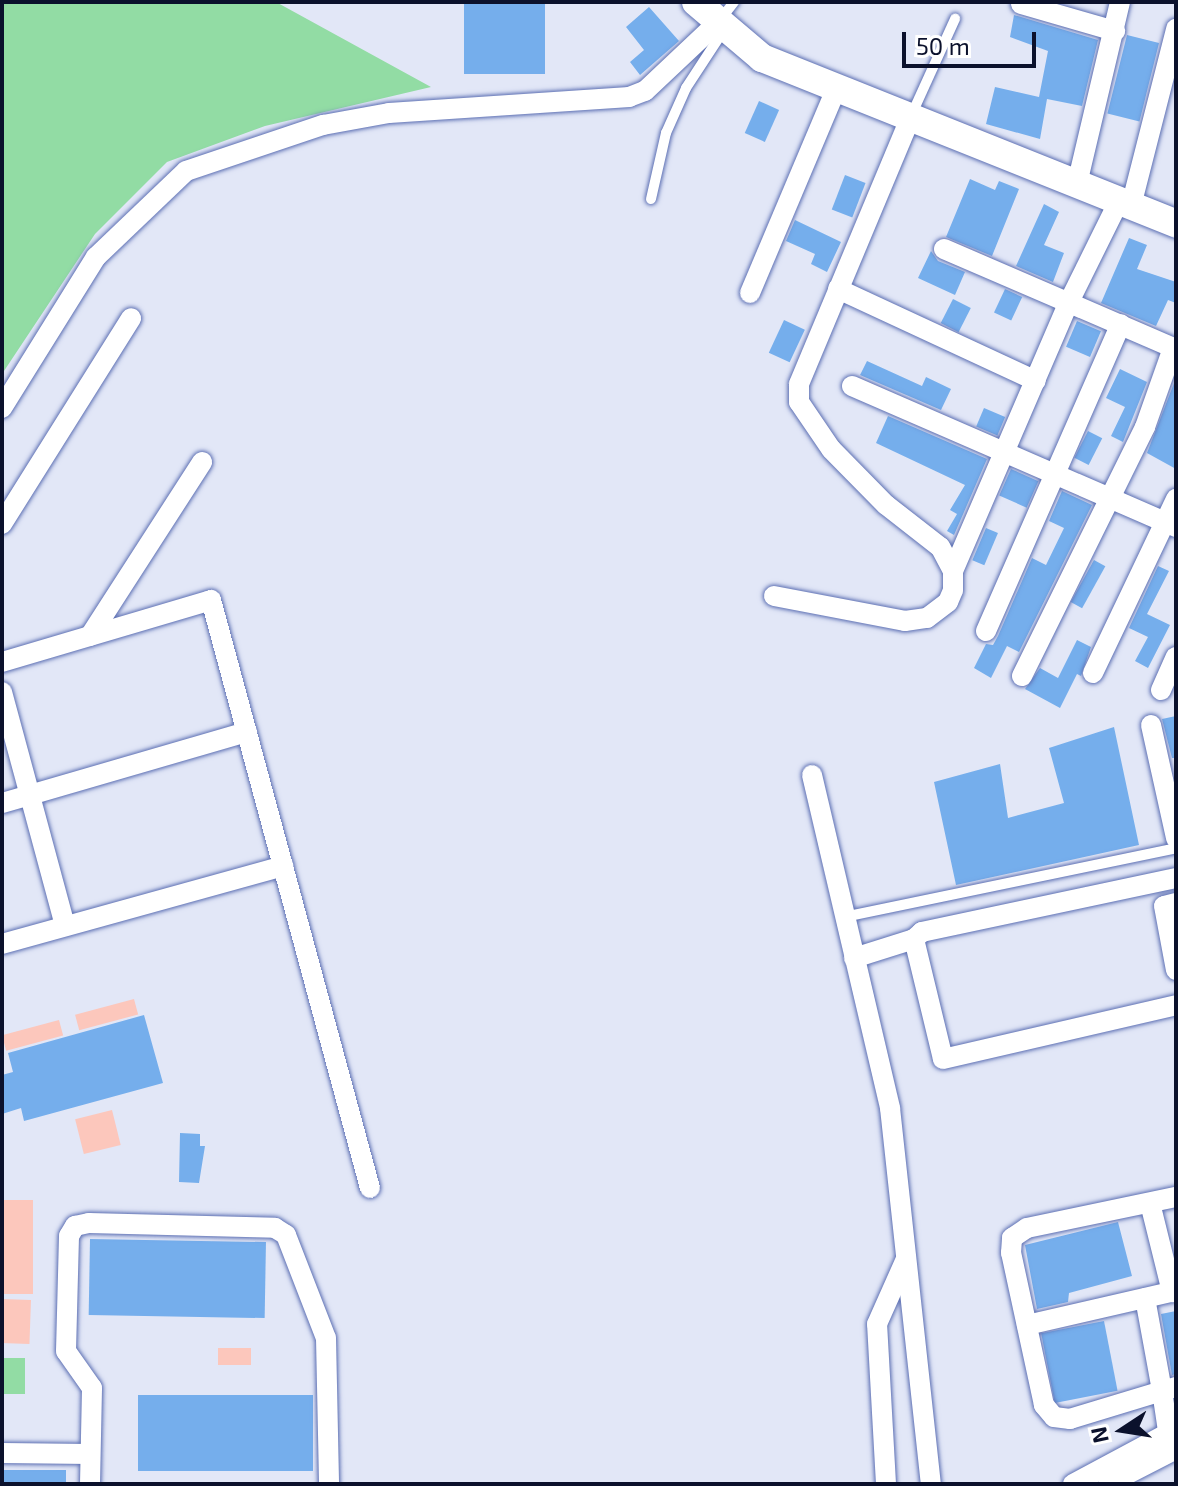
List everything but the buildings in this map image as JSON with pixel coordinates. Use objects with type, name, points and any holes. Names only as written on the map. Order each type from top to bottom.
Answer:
[{"type":"street","points":[[696,2],[720,27],[762,58],[1176,224]]},
{"type":"street","points":[[1077,184],[1120,2]]},
{"type":"street","points":[[1021,4],[1115,31]]},
{"type":"street","points":[[2,408],[96,257],[186,171],[323,125],[389,113],[629,97],[645,91],[720,27]]},
{"type":"street","points":[[774,596],[916,620],[948,602],[953,571],[1069,302],[1125,204],[1176,29]]},
{"type":"street","points":[[750,293],[836,89]]},
{"type":"street","points":[[910,118],[799,384],[799,402],[831,449],[886,505],[940,547],[953,571]]},
{"type":"street","points":[[944,249],[1174,349],[1145,427],[1022,676]]},
{"type":"street","points":[[838,289],[1036,381]]},
{"type":"street","points":[[2,524],[131,318]]},
{"type":"street","points":[[986,631],[1051,475],[1121,324]]},
{"type":"street","points":[[852,386],[1170,525]]},
{"type":"street","points":[[90,636],[202,462]]},
{"type":"street","points":[[1093,673],[1170,525],[1176,499]]},
{"type":"street","points":[[2,662],[211,600],[370,1188]]},
{"type":"street","points":[[1161,690],[1176,657]]},
{"type":"street","points":[[2,692],[65,926]]},
{"type":"street","points":[[1151,725],[1176,838]]},
{"type":"street","points":[[2,803],[247,732]]},
{"type":"street","points":[[812,775],[890,1108],[931,1484]]},
{"type":"street","points":[[2,944],[283,866]]},
{"type":"street","points":[[854,958],[914,939],[922,932],[1109,889],[1167,880],[1176,970]]},
{"type":"street","points":[[914,939],[943,1059],[1176,1005]]},
{"type":"street","points":[[1169,1389],[1070,1419],[1054,1417],[1044,1405],[1012,1238],[1027,1228],[1176,1197]]},
{"type":"street","points":[[1027,1325],[1174,1291],[1150,1203]]},
{"type":"street","points":[[90,1484],[92,1388],[66,1351],[69,1236],[75,1226],[275,1228],[286,1235],[326,1338],[329,1484]]},
{"type":"street","points":[[886,1484],[877,1324],[906,1257]]},
{"type":"street","points":[[1145,1298],[1169,1389],[1173,1436]]},
{"type":"street","points":[[1073,1484],[1173,1436]]},
{"type":"street","points":[[1108,1484],[1173,1436]]},
{"type":"street","points":[[2,1453],[90,1454]]},
{"type":"lane","points":[[651,199],[666,133],[686,88],[734,2]]},
{"type":"lane","points":[[910,118],[955,19]]},
{"type":"lane","points":[[844,917],[1176,848]]},
{"type":"shaded area","points":[[2,2],[276,2],[431,87],[265,126],[167,162],[95,234],[2,374]]},
{"type":"shaded area","points":[[134,999],[138,1014],[79,1030],[75,1015]]},
{"type":"shaded area","points":[[59,1020],[63,1035],[6,1051],[2,1035]]},
{"type":"shaded area","points":[[112,1110],[121,1145],[84,1154],[75,1119]]},
{"type":"shaded area","points":[[2,1200],[33,1200],[33,1294],[2,1294]]},
{"type":"shaded area","points":[[2,1299],[31,1300],[29,1344],[2,1343]]},
{"type":"shaded area","points":[[218,1348],[251,1348],[251,1365],[218,1365]]},
{"type":"shaded area","points":[[2,1358],[25,1358],[25,1394],[2,1394]]}]
